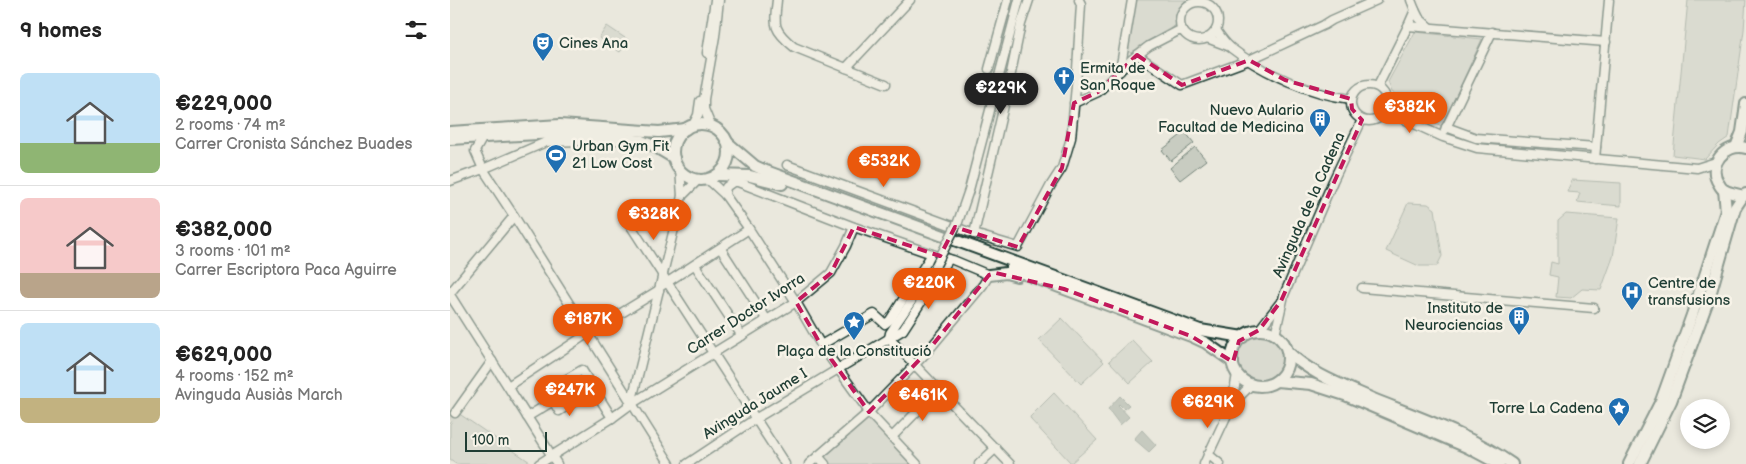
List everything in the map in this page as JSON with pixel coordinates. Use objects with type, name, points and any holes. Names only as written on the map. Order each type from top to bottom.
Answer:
[{"type":"main road","points":[[1629,464],[1660,401],[1692,314],[1726,211],[1724,190],[1714,177],[1716,162],[1724,152],[1741,148],[1746,104]]},
{"type":"main road","points":[[450,132],[560,125],[659,132],[705,124],[721,132],[728,143],[754,166],[766,171],[1200,330],[1243,337]]},
{"type":"main road","points":[[689,127],[677,139],[674,152],[674,158],[680,169],[688,176],[701,179],[716,175],[750,176],[772,180],[1190,336],[1206,343],[1233,362]]},
{"type":"main road","points":[[450,139],[556,133],[589,134],[630,138],[651,144],[674,158]]},
{"type":"main road","points":[[716,175],[728,161],[728,143]]},
{"type":"main road","points":[[1640,464],[1674,394],[1710,295],[1735,208],[1745,195],[1724,190]]},
{"type":"main road","points":[[989,275],[1006,273],[1064,289]]},
{"type":"main road","points":[[1287,351],[1285,371],[1276,381],[1264,386],[1246,382],[1237,374],[1233,362],[1233,351],[1243,337],[1259,330],[1267,331],[1275,335],[1298,362],[1326,379],[1458,434],[1512,464]]},
{"type":"main road","points":[[1276,381],[1311,384],[1345,395],[1469,448],[1499,464]]},
{"type":"street","points":[[711,126],[704,109],[704,99],[716,28],[717,0]]},
{"type":"street","points":[[689,127],[698,115],[717,0]]},
{"type":"street","points":[[777,0],[776,30],[782,37],[801,51],[886,84]]},
{"type":"street","points":[[846,68],[910,0]]},
{"type":"street","points":[[989,68],[1008,0]]},
{"type":"street","points":[[889,338],[890,333],[936,264],[958,222],[969,190],[1019,0]]},
{"type":"street","points":[[974,234],[1028,0]]},
{"type":"street","points":[[787,164],[974,234],[1018,247],[1062,168],[1071,138],[1081,4],[1079,0]]},
{"type":"street","points":[[1120,71],[1132,0]]},
{"type":"street","points":[[1137,55],[1182,85],[1249,60],[1378,0]]},
{"type":"street","points":[[1411,0],[1419,18],[1430,27]]},
{"type":"street","points":[[1595,159],[1609,0]]},
{"type":"street","points":[[1180,29],[1180,18],[1185,8],[1195,1],[1206,3],[1215,10],[1218,21],[1216,30],[1207,38]]},
{"type":"street","points":[[1378,86],[1414,10]]},
{"type":"street","points":[[1408,26],[1606,42]]},
{"type":"street","points":[[1074,103],[1098,92],[1137,55],[1180,29]]},
{"type":"street","points":[[1180,29],[1195,40],[1207,38],[1229,46],[1249,60],[1285,80],[1326,94],[1351,99]]},
{"type":"street","points":[[1216,30],[1229,46]]},
{"type":"street","points":[[1442,136],[1492,32]]},
{"type":"street","points":[[996,46],[1007,48]]},
{"type":"street","points":[[1372,84],[1378,86],[1386,94],[1386,110],[1383,115],[1374,121],[1362,120],[1354,114],[1351,99],[1357,88],[1362,85],[1372,84]]},
{"type":"street","points":[[1386,110],[1442,136],[1477,148],[1669,167],[1697,168],[1716,162]]},
{"type":"street","name":"Avinguda de la Cadena","points":[[1275,335],[1281,301],[1333,181],[1362,120]]},
{"type":"street","points":[[1446,127],[1476,138],[1596,147]]},
{"type":"street","points":[[483,137],[475,151],[483,169],[670,464],[678,464]]},
{"type":"street","points":[[450,181],[546,142],[610,142],[630,138]]},
{"type":"street","points":[[1697,168],[1714,177]]},
{"type":"street","points":[[631,404],[662,286],[662,275],[682,196],[680,169]]},
{"type":"street","points":[[682,196],[690,186],[701,179],[711,182],[725,195],[796,302],[821,345],[869,412],[916,464]]},
{"type":"street","points":[[725,195],[726,186],[733,182],[738,182],[854,226],[951,259],[989,275],[969,303],[927,352],[869,412],[809,464]]},
{"type":"street","points":[[514,216],[450,294],[557,464]]},
{"type":"street","points":[[627,220],[662,275]]},
{"type":"street","name":"Carrer Doctor Ivorra","points":[[539,464],[631,404],[796,302],[831,272],[846,246],[854,226]]},
{"type":"street","points":[[508,386],[749,229]]},
{"type":"street","points":[[721,249],[767,320]]},
{"type":"street","points":[[821,345],[874,314],[885,324],[890,320],[932,254]]},
{"type":"street","points":[[839,369],[903,330],[951,259]]},
{"type":"street","points":[[696,264],[742,336]]},
{"type":"street","points":[[662,286],[714,353],[785,464]]},
{"type":"street","points":[[1362,288],[1594,308]]},
{"type":"street","name":"Avinguda de la Cadena","points":[[1259,330],[1281,301]]},
{"type":"street","points":[[889,338],[1010,464]]},
{"type":"street","points":[[455,413],[492,362]]},
{"type":"street","name":"Avinguda Jaume I","points":[[687,464],[756,419],[839,369]]},
{"type":"street","points":[[594,389],[559,411],[547,391],[582,370],[594,389],[612,418]]},
{"type":"street","points":[[1204,464],[1232,404],[1237,374]]},
{"type":"street","points":[[1232,404],[1252,384]]},
{"type":"street","points":[[892,438],[938,390]]},
{"type":"street","points":[[527,417],[553,401]]},
{"type":"street","points":[[979,464],[996,448]]},
{"type":"street","points":[[1208,454],[1220,464]]},
{"type":"street","points":[[818,456],[825,464]]},
{"type":"highlighted area","points":[[1137,55],[1182,85],[1249,60],[1285,80],[1351,99],[1352,109],[1362,120],[1281,301],[1259,330],[1239,341],[1233,362],[1191,336],[1064,289],[996,273],[989,275],[927,352],[869,412],[821,345],[796,302],[831,273],[854,227],[940,256],[955,227],[1018,247],[1062,168],[1074,103],[1098,92]]},
{"type":"shaded area","points":[[1135,0],[1186,0],[1179,8],[1176,25],[1131,53],[1128,51]]},
{"type":"shaded area","points":[[1688,0],[1746,0],[1744,30],[1729,137],[1719,144],[1705,159],[1673,155]]},
{"type":"shaded area","points":[[607,26],[628,40],[620,52],[599,38]]},
{"type":"shaded area","points":[[1415,32],[1482,39],[1442,126],[1392,92],[1388,82]]},
{"type":"shaded area","points":[[1185,132],[1194,143],[1171,161],[1162,150]]},
{"type":"shaded area","points":[[1195,147],[1206,160],[1180,180],[1170,168]]},
{"type":"shaded area","points":[[1572,180],[1621,183],[1621,206],[1577,202],[1580,193],[1567,192]]},
{"type":"shaded area","points":[[1408,203],[1428,204],[1435,209],[1442,256],[1437,266],[1419,266],[1386,251]]},
{"type":"shaded area","points":[[1566,214],[1619,218],[1613,257],[1601,290],[1582,289],[1571,298],[1556,297],[1558,277],[1549,275],[1551,262],[1558,264],[1558,221]]},
{"type":"shaded area","points":[[1062,318],[1104,362],[1081,384],[1039,340]]},
{"type":"shaded area","points":[[1260,334],[1269,336],[1277,341],[1282,349],[1284,358],[1282,367],[1277,375],[1269,380],[1260,382],[1251,380],[1243,375],[1238,367],[1236,358],[1238,349],[1243,341],[1251,336]]},
{"type":"shaded area","points":[[1132,340],[1153,362],[1130,383],[1109,361]]},
{"type":"shaded area","points":[[1054,393],[1097,440],[1071,463],[1030,417]]},
{"type":"shaded area","points":[[1120,396],[1129,405],[1124,409],[1118,405],[1129,417],[1120,425],[1108,409]]},
{"type":"shaded area","points":[[869,412],[917,464],[825,464],[818,456]]},
{"type":"shaded area","points":[[458,413],[533,464],[456,464],[450,460],[450,424]]},
{"type":"shaded area","points":[[1142,430],[1156,445],[1149,452],[1134,439]]},
{"type":"tunnel","points":[[450,420],[455,413]]},
{"type":"place","name":"Cines Ana","points":[[543,62]]},
{"type":"place","name":"Ermita de San Roque","points":[[1064,96]]},
{"type":"place","name":"Nuevo Aulario Facultad de Medicina","points":[[1320,138]]},
{"type":"place","name":"Urban Gym Fit 21 Low Cost","points":[[556,174]]},
{"type":"place","name":"Centre de transfusions","points":[[1632,311]]},
{"type":"place","name":"Instituto de Neurociencias","points":[[1519,336]]},
{"type":"place","name":"Plaça de la Constitució","points":[[854,341]]},
{"type":"place","name":"Torre La Cadena","points":[[1619,427]]}]
